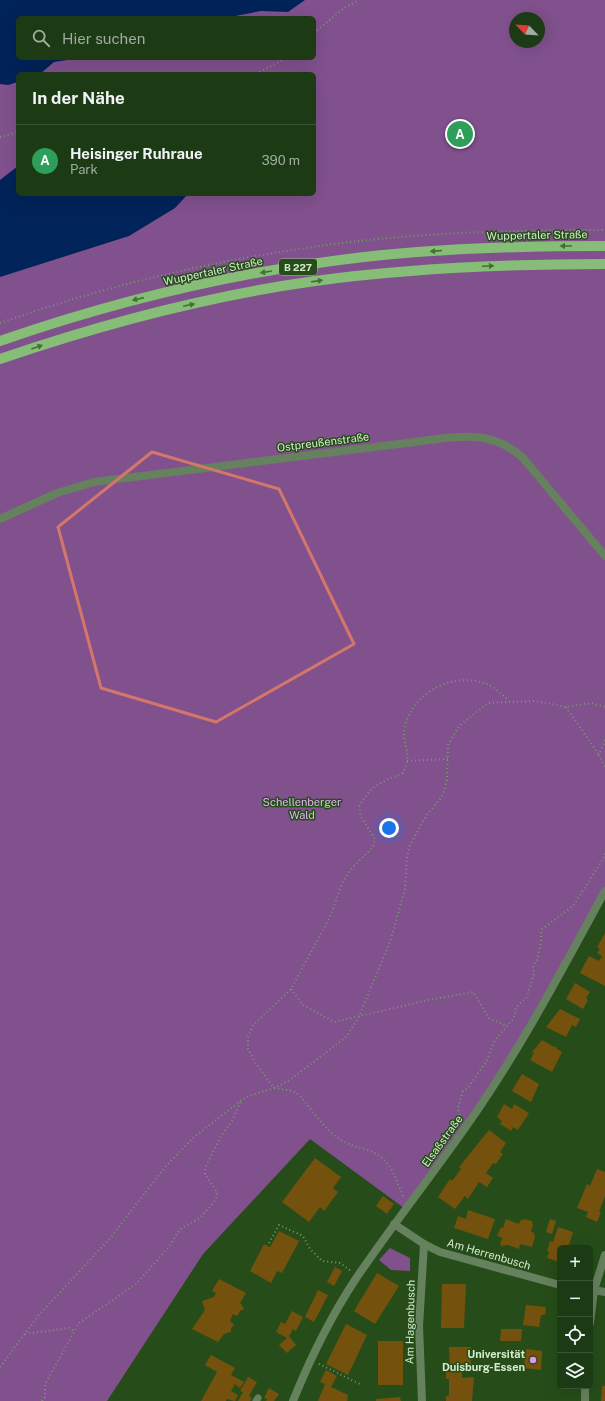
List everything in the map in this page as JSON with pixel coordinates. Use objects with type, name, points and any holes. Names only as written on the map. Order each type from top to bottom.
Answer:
[{"type":"main road","name":"Wuppertaler Straße","points":[[0,341],[67,318],[122,303],[240,276],[310,265],[364,257],[476,248],[605,246]]},
{"type":"main road","name":"B 227","points":[[0,359],[53,341],[185,305],[314,282],[446,268],[605,264]]},
{"type":"street","name":"Ostpreußenstraße","points":[[0,519],[57,493],[94,482],[415,442],[462,437],[481,437],[503,443],[523,458],[605,556]]},
{"type":"street","name":"Elsaßstraße","points":[[293,1401],[311,1360],[339,1307],[358,1276],[407,1206],[462,1132],[510,1059],[605,891]]},
{"type":"street","name":"Am Herrenbusch","points":[[394,1224],[424,1244],[456,1257],[557,1284]]},
{"type":"street","name":"Am Hagenbusch","points":[[422,1401],[419,1326],[424,1244]]},
{"type":"street","points":[[605,1255],[593,1292],[605,1292]]},
{"type":"street","points":[[585,1389],[585,1401]]},
{"type":"path","points":[[316,31],[334,16],[359,0]]},
{"type":"path","points":[[260,72],[282,60]]},
{"type":"path","points":[[0,137],[16,133]]},
{"type":"path","points":[[407,1206],[393,1170],[386,1160],[376,1153],[339,1139],[300,1096],[293,1091],[274,1088],[255,1062],[248,1049],[248,1038],[253,1025],[291,989],[330,917],[343,881],[352,868],[373,847],[375,839],[361,817],[359,807],[367,792],[377,784],[403,773],[407,761],[407,750],[403,738],[406,722],[413,707],[441,685],[465,680],[484,683],[495,689],[509,701]]},
{"type":"path","points":[[0,1367],[38,1316],[126,1219],[176,1155],[206,1127],[242,1099],[253,1093],[274,1088],[290,1080],[346,1037],[359,1017],[399,915],[404,889],[407,857],[410,846],[426,816],[442,795],[447,780],[448,745],[459,726],[483,705],[488,703],[536,701],[566,707],[591,703],[605,707]]},
{"type":"path","points":[[566,707],[605,766]]},
{"type":"path","points":[[599,755],[605,740]]},
{"type":"path","points":[[407,761],[448,759]]},
{"type":"path","points":[[462,1132],[458,1108],[463,1090],[467,1089],[486,1062],[495,1040],[514,1018],[516,1007],[527,997],[534,974],[533,966],[537,960],[540,948],[541,930],[573,906],[605,856],[605,852]]},
{"type":"path","points":[[291,989],[303,1005],[334,1022],[424,1001],[473,992],[489,1018],[507,1026]]},
{"type":"path","points":[[42,1401],[44,1397],[45,1384],[80,1323],[136,1284],[168,1248],[180,1229],[200,1218],[214,1202],[217,1192],[206,1174],[205,1168],[221,1136],[236,1114],[242,1099]]},
{"type":"path","points":[[268,1243],[279,1226],[303,1236],[310,1249],[322,1261],[340,1263],[358,1276]]},
{"type":"path","points":[[25,1334],[70,1328],[75,1331]]},
{"type":"path","points":[[311,1360],[362,1385]]},
{"type":"highlighted area","points":[[152,452],[279,489],[354,644],[216,722],[101,688],[58,527]]},
{"type":"green space","name":"Schellenberger Wald","points":[[0,0],[605,0],[605,887],[508,1058],[470,1118],[404,1208],[310,1139],[203,1254],[107,1401],[0,1401]]},
{"type":"green space","points":[[390,1248],[410,1258],[410,1271],[391,1270],[379,1260]]},
{"type":"water","points":[[0,0],[305,0],[288,12],[261,11],[235,16],[16,16],[16,60],[68,60],[54,62],[42,72],[16,72],[16,83],[8,85],[0,84]]},
{"type":"water","points":[[16,168],[16,196],[186,196],[175,208],[129,236],[0,277],[0,180]]},
{"type":"building","points":[[605,933],[605,986],[580,973],[589,956],[599,961],[602,956],[597,953],[600,949],[597,947]]},
{"type":"building","points":[[575,983],[590,992],[586,998],[588,1000],[583,1009],[566,999]]},
{"type":"building","points":[[560,1009],[580,1019],[576,1027],[572,1025],[566,1037],[546,1027]]},
{"type":"building","points":[[542,1040],[554,1047],[556,1046],[557,1049],[562,1052],[552,1072],[530,1060],[534,1053],[532,1052]]},
{"type":"building","points":[[522,1074],[539,1084],[531,1102],[512,1091]]},
{"type":"building","points":[[504,1104],[512,1109],[514,1104],[529,1113],[518,1130],[513,1127],[511,1131],[500,1124],[502,1121],[497,1117]]},
{"type":"building","points":[[489,1130],[506,1143],[500,1152],[503,1154],[496,1164],[493,1163],[486,1173],[493,1178],[487,1187],[479,1182],[468,1199],[465,1196],[455,1209],[438,1197],[450,1179],[452,1181],[461,1169],[459,1167]]},
{"type":"building","points":[[315,1158],[341,1177],[333,1188],[338,1192],[324,1211],[320,1207],[309,1222],[282,1202]]},
{"type":"building","points":[[597,1169],[605,1172],[605,1196],[597,1222],[586,1217],[588,1212],[577,1208],[587,1184],[590,1186]]},
{"type":"building","points":[[383,1196],[394,1204],[387,1214],[376,1206]]},
{"type":"building","points":[[468,1210],[495,1219],[488,1239],[454,1228],[458,1216],[466,1219]]},
{"type":"building","points":[[506,1219],[519,1224],[520,1221],[524,1219],[532,1221],[533,1225],[531,1232],[534,1233],[535,1237],[532,1247],[520,1244],[519,1249],[508,1245],[501,1246],[500,1243],[503,1238],[497,1236],[501,1227],[503,1228]]},
{"type":"building","points":[[550,1219],[556,1221],[552,1234],[546,1232]]},
{"type":"building","points":[[558,1227],[573,1232],[569,1245],[557,1245],[557,1261],[547,1258],[549,1252],[547,1251],[550,1241],[553,1242]]},
{"type":"building","points":[[279,1231],[299,1241],[282,1273],[277,1271],[271,1283],[250,1271],[264,1244],[270,1247]]},
{"type":"building","points":[[335,1267],[342,1271],[334,1286],[327,1282]]},
{"type":"building","points":[[377,1273],[399,1286],[375,1324],[354,1311]]},
{"type":"building","points":[[219,1279],[246,1293],[240,1303],[244,1310],[241,1310],[237,1316],[233,1314],[230,1321],[234,1324],[231,1332],[224,1334],[218,1342],[192,1329],[205,1310],[202,1301],[214,1297],[216,1293],[212,1291]]},
{"type":"building","points":[[442,1284],[466,1284],[464,1328],[441,1328]]},
{"type":"building","points":[[318,1290],[328,1295],[314,1322],[305,1317]]},
{"type":"building","points":[[526,1305],[546,1307],[545,1315],[541,1315],[539,1327],[523,1325]]},
{"type":"building","points":[[292,1311],[303,1317],[296,1331],[293,1329],[289,1336],[296,1345],[287,1353],[279,1345],[287,1338],[276,1332],[281,1322],[285,1324]]},
{"type":"building","points":[[346,1324],[367,1335],[348,1375],[326,1364]]},
{"type":"building","points":[[501,1329],[522,1329],[521,1341],[500,1341]]},
{"type":"building","points":[[378,1341],[403,1341],[403,1385],[378,1385]]},
{"type":"building","points":[[449,1347],[471,1347],[471,1367],[462,1367],[462,1378],[474,1377],[472,1401],[446,1401],[446,1396],[449,1396],[449,1379],[446,1379],[446,1372],[450,1372]]},
{"type":"building","name":"Universität Duisburg-Essen","points":[[526,1349],[542,1351],[541,1370],[524,1368]]},
{"type":"building","points":[[211,1355],[235,1368],[231,1375],[244,1382],[240,1388],[235,1384],[231,1391],[238,1395],[235,1401],[226,1399],[226,1401],[201,1401],[217,1372],[205,1365]]},
{"type":"building","points":[[326,1370],[337,1376],[331,1387],[348,1395],[347,1401],[318,1401],[325,1384],[320,1382]]},
{"type":"building","points":[[248,1377],[257,1382],[249,1396],[252,1398],[250,1401],[238,1401],[243,1392],[240,1391]]},
{"type":"building","points":[[602,1386],[605,1386],[605,1401],[601,1401]]},
{"type":"building","points":[[269,1388],[279,1394],[274,1401],[266,1401],[267,1399],[264,1398]]},
{"type":"building","points":[[400,1397],[401,1401],[376,1401],[376,1399]]},
{"type":"place","name":"Heisinger Ruhraue","points":[[460,134]]},
{"type":"place","name":"Universität Duisburg-Essen","points":[[533,1360]]}]
